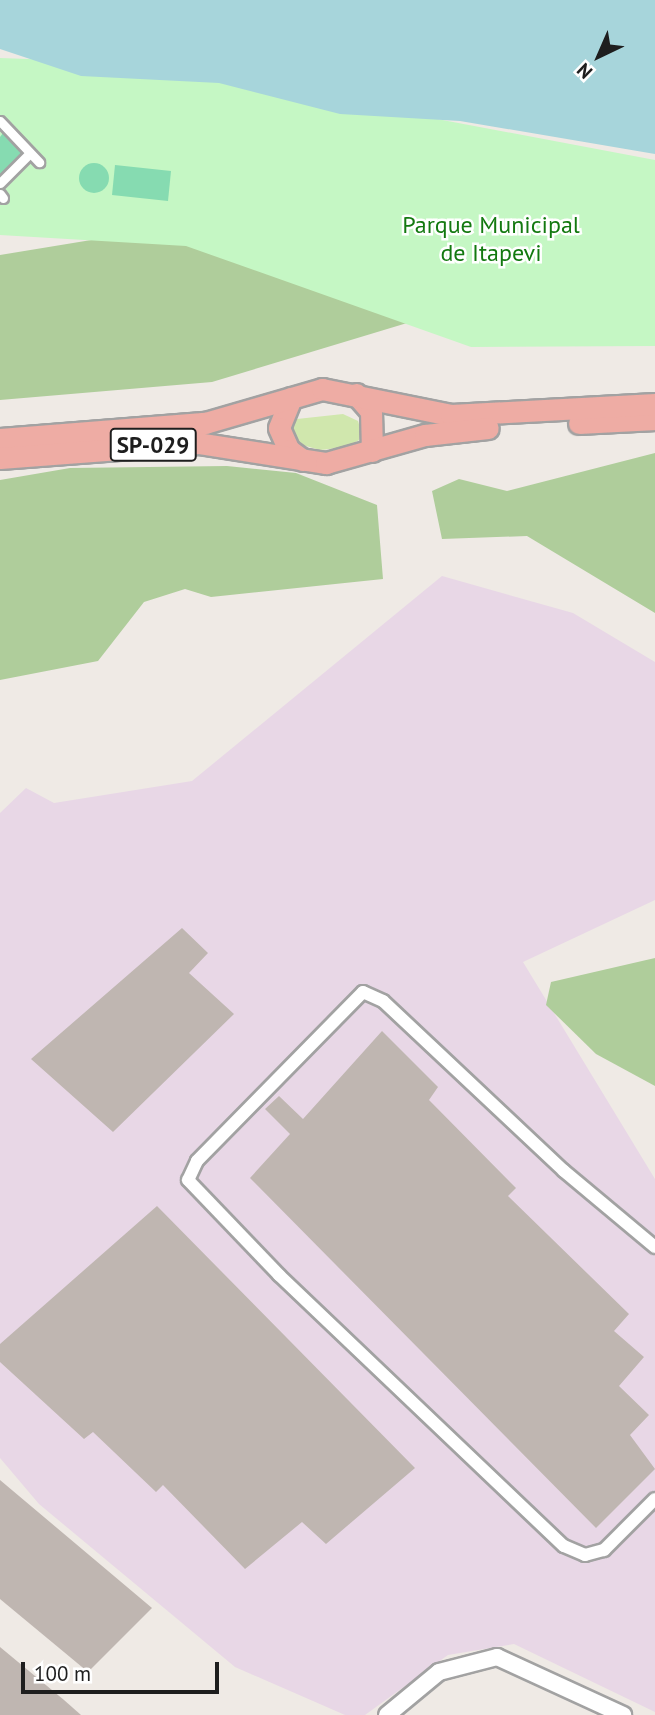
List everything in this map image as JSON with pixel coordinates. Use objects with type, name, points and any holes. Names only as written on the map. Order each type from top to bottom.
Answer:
[{"type":"highway","name":"SP-029","points":[[0,439],[186,426],[322,389],[451,415],[655,404]]},
{"type":"highway","points":[[356,394],[371,411],[372,452]]},
{"type":"highway","points":[[291,398],[280,415],[281,439],[305,461]]},
{"type":"highway","name":"SP-029","points":[[0,458],[198,443],[305,461],[340,461],[469,429],[655,419]]},
{"type":"street","points":[[1,125],[39,162]]},
{"type":"street","points":[[0,183],[30,153]]},
{"type":"street","points":[[655,1247],[564,1171],[383,1001],[363,992],[197,1161],[188,1180],[279,1275],[564,1546],[585,1555],[604,1550],[655,1499]]},
{"type":"street","points":[[387,1715],[439,1672],[496,1657],[623,1715]]},
{"type":"shaded area","points":[[442,576],[573,613],[655,662],[655,900],[523,962],[655,1179],[655,1712],[514,1644],[448,1655],[365,1715],[345,1715],[235,1667],[39,1504],[0,1458],[0,813],[26,788],[54,803],[192,781]]},
{"type":"green space","name":"Parque Municipal de Itapevi","points":[[0,58],[140,63],[655,160],[655,346],[471,347],[186,246],[0,235]]},
{"type":"green space","points":[[3,133],[23,154],[0,177],[0,137]]},
{"type":"green space","points":[[94,163],[105,167],[109,178],[105,189],[94,193],[83,189],[79,178],[83,167]]},
{"type":"green space","points":[[115,165],[171,171],[168,201],[112,195]]},
{"type":"green space","points":[[146,231],[417,320],[212,382],[0,400],[0,255]]},
{"type":"green space","points":[[343,414],[358,421],[361,431],[359,440],[348,447],[320,450],[292,442],[290,424],[297,419]]},
{"type":"green space","points":[[655,453],[655,613],[527,536],[442,539],[432,491],[459,479],[507,491]]},
{"type":"green space","points":[[227,466],[296,473],[377,505],[383,579],[211,597],[185,589],[144,602],[98,661],[0,680],[0,480],[70,468]]},
{"type":"green space","points":[[655,958],[655,1086],[596,1054],[546,1005],[551,982]]},
{"type":"water","points":[[0,0],[655,0],[655,154],[460,121],[340,114],[219,83],[81,76],[0,49]]},
{"type":"building","points":[[182,928],[208,953],[189,973],[234,1014],[113,1132],[31,1059]]},
{"type":"building","points":[[382,1031],[438,1087],[429,1100],[516,1188],[508,1196],[629,1314],[614,1331],[644,1357],[619,1386],[649,1415],[630,1435],[655,1469],[596,1528],[250,1178],[290,1134],[265,1109],[279,1096],[303,1119]]},
{"type":"building","points":[[157,1206],[415,1468],[326,1544],[302,1522],[245,1569],[163,1485],[156,1492],[93,1432],[84,1439],[0,1362],[0,1344]]},
{"type":"building","points":[[0,1480],[152,1608],[88,1672],[0,1599]]},
{"type":"building","points":[[0,1647],[64,1700],[81,1715],[0,1715]]}]
